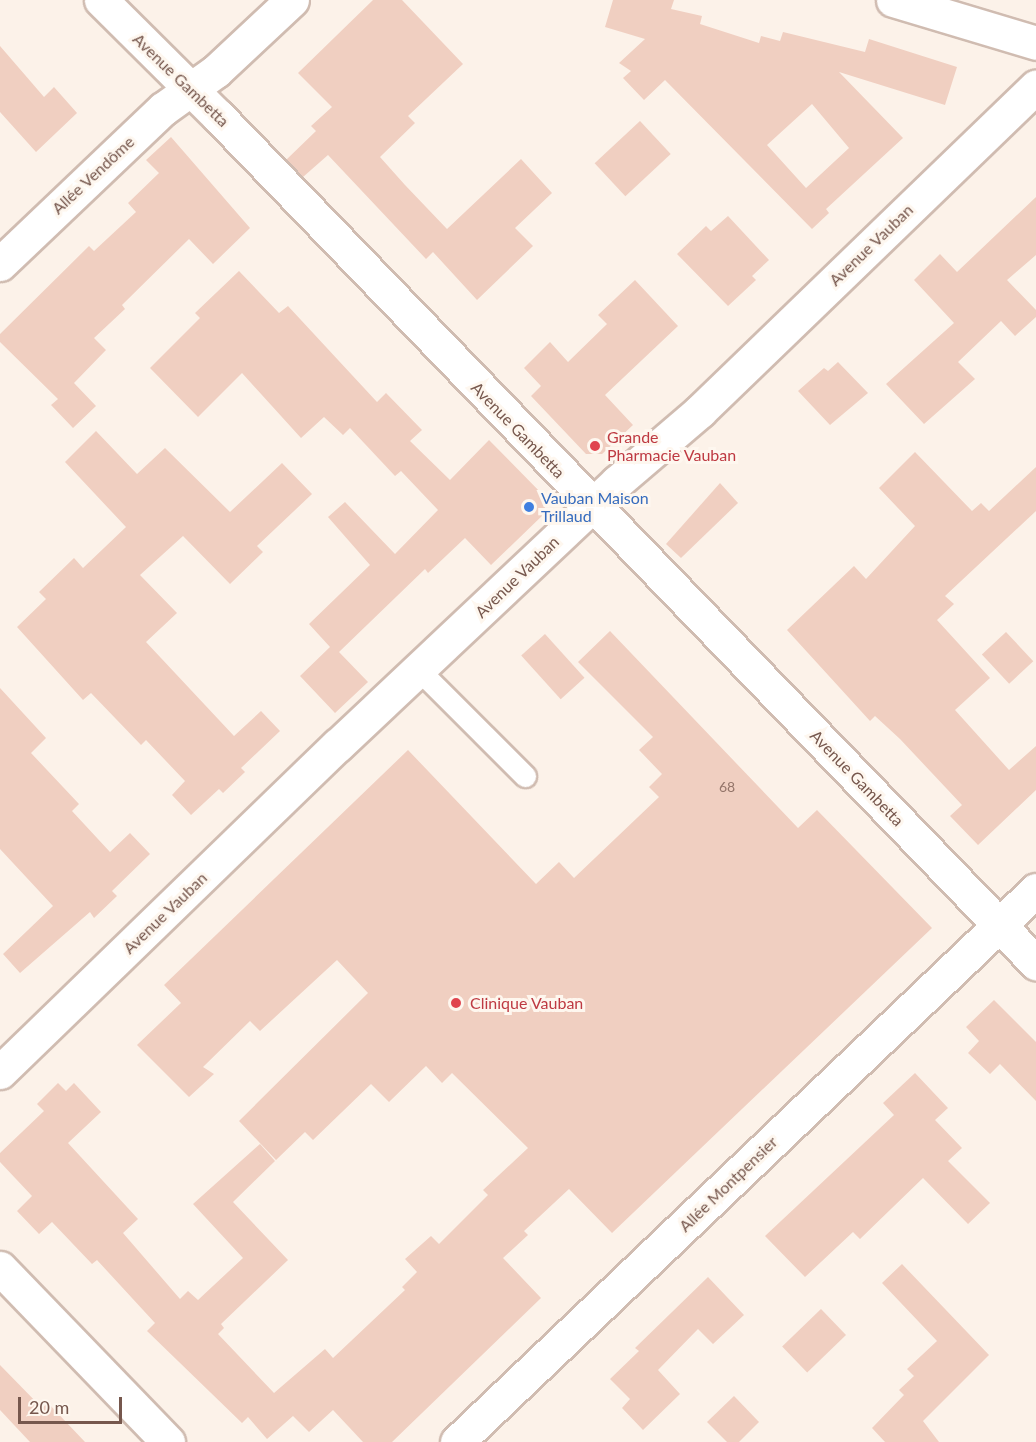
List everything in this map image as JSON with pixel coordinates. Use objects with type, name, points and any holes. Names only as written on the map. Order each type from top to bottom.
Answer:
[{"type":"street","name":"Avenue Gambetta","points":[[101,0],[1036,963]]},
{"type":"street","name":"Allée Vendôme","points":[[0,264],[189,89],[216,71],[292,0]]},
{"type":"street","points":[[893,0],[1036,43]]},
{"type":"street","name":"Avenue Vauban","points":[[0,1072],[592,506],[700,411],[1036,86]]},
{"type":"street","name":"Allée Montpensier","points":[[457,1442],[1036,890]]},
{"type":"street","points":[[0,1268],[168,1442]]},
{"type":"lane","points":[[420,670],[525,776]]},
{"type":"building","points":[[373,0],[402,0],[463,64],[408,116],[415,123],[380,157],[405,185],[447,229],[521,159],[552,193],[515,228],[533,246],[477,300],[433,252],[426,259],[328,155],[303,177],[286,160],[316,131],[311,126],[332,107],[298,73]]},
{"type":"building","points":[[613,0],[674,0],[671,9],[702,16],[700,24],[759,43],[761,36],[780,41],[783,32],[865,52],[869,39],[957,67],[945,105],[839,72],[903,138],[826,209],[829,213],[812,229],[665,80],[644,100],[623,78],[631,71],[619,63],[645,39],[605,27]],"holes":[[[812,104],[849,148],[806,188],[767,145]]]},
{"type":"building","points":[[0,46],[44,97],[54,87],[77,113],[36,152],[0,112]]},
{"type":"building","points":[[640,121],[671,154],[625,196],[595,163]]},
{"type":"building","points":[[171,137],[250,228],[213,264],[189,239],[122,305],[125,309],[94,338],[106,350],[74,383],[96,406],[73,428],[51,405],[58,399],[0,342],[0,334],[89,246],[94,251],[136,212],[128,203],[159,173],[146,160]]},
{"type":"building","points":[[1036,197],[1036,255],[1007,280],[1036,310],[1036,317],[1015,336],[1001,321],[958,362],[975,379],[924,424],[886,384],[954,323],[914,280],[940,254],[957,272]]},
{"type":"building","points":[[728,216],[769,260],[752,276],[756,280],[728,306],[677,254],[706,226],[711,231]]},
{"type":"building","points":[[239,271],[279,313],[288,306],[377,402],[386,393],[422,430],[410,441],[450,480],[489,440],[546,498],[544,514],[491,565],[465,538],[428,573],[425,569],[339,652],[368,682],[335,713],[300,676],[330,647],[309,624],[370,565],[328,517],[345,502],[395,554],[438,510],[401,471],[395,476],[350,428],[343,435],[324,417],[301,438],[242,373],[198,417],[150,368],[200,318],[195,313]]},
{"type":"building","points":[[635,280],[678,326],[605,395],[633,425],[602,454],[586,454],[531,396],[541,386],[524,368],[550,342],[568,362],[607,324],[598,315]]},
{"type":"building","points":[[838,362],[868,393],[830,425],[798,391],[824,368],[828,371]]},
{"type":"building","points":[[96,431],[137,474],[165,448],[230,512],[282,463],[312,494],[257,546],[263,552],[230,584],[183,536],[140,575],[177,613],[146,642],[234,736],[261,711],[280,731],[241,768],[245,772],[223,793],[219,789],[191,815],[172,795],[185,781],[146,740],[141,745],[91,693],[83,700],[17,627],[46,599],[39,592],[74,558],[83,568],[126,527],[65,462]]},
{"type":"building","points":[[915,452],[972,511],[981,503],[989,511],[1036,467],[1036,511],[945,596],[954,604],[937,620],[990,678],[955,710],[1009,770],[1036,746],[1036,790],[978,845],[950,816],[962,805],[875,716],[870,721],[787,630],[854,566],[866,579],[915,526],[879,488]]},
{"type":"building","points":[[720,483],[738,503],[681,558],[666,544]]},
{"type":"building","points":[[610,631],[798,828],[817,810],[932,928],[612,1233],[569,1189],[524,1231],[528,1235],[503,1258],[541,1298],[392,1442],[363,1442],[333,1410],[309,1432],[293,1416],[267,1439],[248,1417],[242,1423],[147,1331],[155,1323],[97,1260],[92,1264],[52,1222],[39,1234],[17,1211],[32,1196],[0,1162],[0,1153],[44,1111],[37,1104],[58,1083],[66,1091],[74,1083],[101,1112],[68,1143],[138,1219],[123,1233],[180,1299],[188,1291],[198,1300],[243,1258],[193,1204],[260,1144],[275,1161],[233,1202],[288,1260],[221,1324],[224,1328],[218,1334],[274,1393],[325,1349],[333,1358],[405,1290],[402,1287],[417,1272],[405,1259],[431,1236],[439,1244],[488,1195],[483,1190],[528,1148],[452,1073],[442,1083],[426,1066],[389,1102],[371,1084],[313,1140],[305,1132],[276,1160],[239,1121],[368,993],[337,960],[260,1031],[250,1021],[203,1067],[214,1074],[189,1097],[137,1045],[181,1003],[164,985],[408,750],[536,884],[559,862],[574,878],[659,797],[649,787],[662,774],[639,750],[653,737],[578,662]]},
{"type":"building","points":[[1006,632],[1033,661],[1009,684],[982,655]]},
{"type":"building","points":[[545,634],[584,678],[561,699],[521,655]]},
{"type":"building","points":[[0,688],[46,738],[31,753],[79,804],[72,811],[110,852],[130,833],[150,854],[112,891],[117,896],[94,918],[90,912],[20,973],[3,954],[53,906],[0,849]]},
{"type":"building","points":[[994,1000],[1036,1042],[1036,1101],[1000,1064],[990,1074],[968,1053],[979,1041],[966,1027]]},
{"type":"building","points":[[915,1073],[948,1108],[935,1120],[962,1148],[948,1161],[990,1203],[968,1224],[923,1178],[860,1239],[853,1232],[805,1277],[765,1236],[894,1115],[883,1103]]},
{"type":"building","points":[[902,1264],[989,1355],[923,1421],[939,1442],[885,1442],[872,1428],[904,1395],[899,1390],[914,1376],[907,1369],[937,1341],[882,1283]]},
{"type":"building","points":[[708,1277],[744,1315],[713,1344],[698,1329],[658,1370],[680,1394],[643,1430],[622,1408],[630,1399],[610,1379],[639,1351],[635,1348]]},
{"type":"building","points":[[821,1309],[846,1335],[807,1372],[782,1347]]},
{"type":"building","points":[[0,1365],[42,1408],[48,1403],[85,1442],[30,1442],[0,1410]]},
{"type":"building","points":[[734,1396],[759,1422],[739,1442],[727,1442],[707,1422]]},
{"type":"place","name":"Grande Pharmacie Vauban","points":[[595,446]]},
{"type":"place","name":"Vauban Maison Trillaud","points":[[529,507]]},
{"type":"place","name":"Clinique Vauban","points":[[456,1003]]}]
